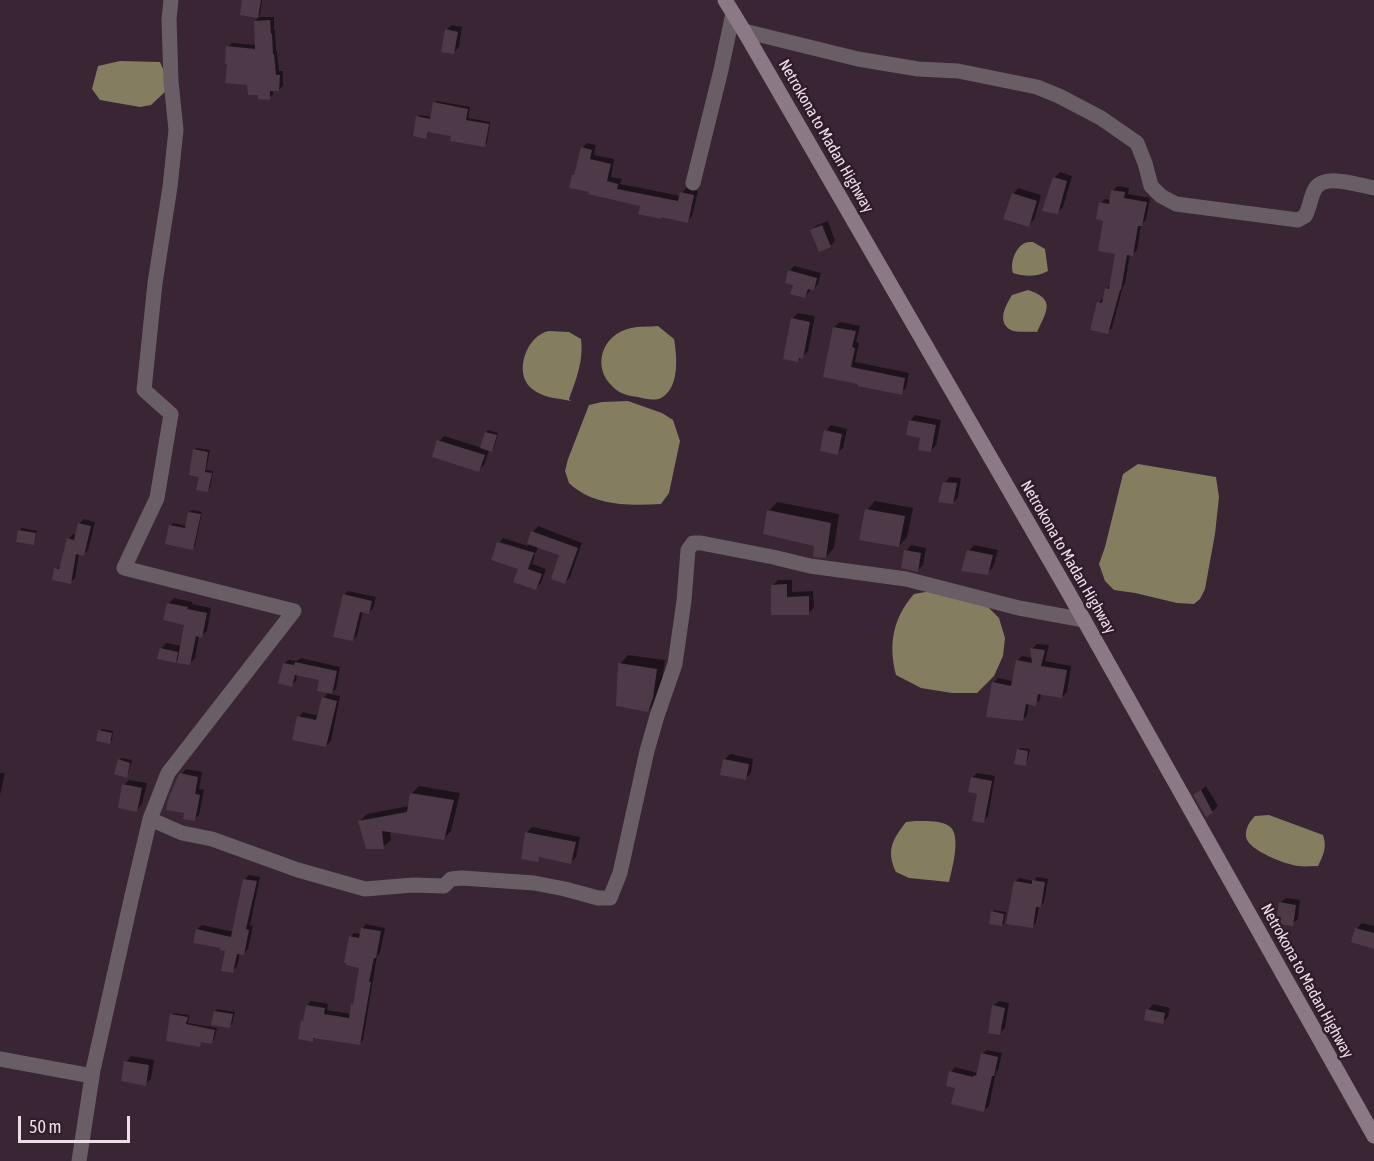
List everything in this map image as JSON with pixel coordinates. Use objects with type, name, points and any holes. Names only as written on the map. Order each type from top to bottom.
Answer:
[{"type":"main road","name":"Netrokona to Madan Highway","points":[[729,7],[1084,620],[1374,1136]]},
{"type":"street","points":[[79,1161],[92,1076],[150,819],[168,773],[294,611],[124,568],[158,498],[171,414],[144,390],[155,283],[170,187],[176,130],[171,81],[169,19],[171,0]]},
{"type":"street","points":[[693,183],[721,70],[729,7]]},
{"type":"street","points":[[744,31],[858,59],[918,69],[958,71],[1037,87],[1101,118],[1137,143],[1151,186],[1161,196],[1176,204],[1298,220],[1305,216],[1314,190],[1323,182],[1329,180],[1374,188]]},
{"type":"street","points":[[150,819],[182,833],[212,839],[298,870],[365,889],[413,885],[444,886],[451,879],[462,878],[534,883],[598,898],[610,898],[620,873],[649,742],[675,664],[684,601],[688,550],[693,543],[773,556],[810,566],[906,579],[1019,608],[1084,620]]},
{"type":"street","points":[[0,1059],[92,1076]]},
{"type":"shaded area","points":[[120,61],[160,62],[167,78],[166,91],[151,105],[140,107],[100,100],[92,89],[98,66]]},
{"type":"shaded area","points":[[1033,242],[1045,249],[1048,271],[1031,276],[1013,273],[1012,261],[1015,253],[1024,243]]},
{"type":"shaded area","points":[[1028,290],[1043,297],[1046,302],[1044,318],[1037,332],[1011,330],[1004,323],[1005,308],[1012,295]]},
{"type":"shaded area","points":[[658,326],[674,339],[676,371],[667,393],[661,398],[647,399],[625,394],[613,387],[602,370],[601,361],[607,344],[621,331],[634,327]]},
{"type":"shaded area","points":[[549,331],[569,332],[581,339],[580,362],[569,399],[571,401],[540,394],[531,388],[523,373],[525,355],[529,347],[534,339]]},
{"type":"shaded area","points":[[628,401],[662,413],[673,420],[680,441],[669,493],[661,504],[636,505],[600,500],[579,491],[569,483],[565,471],[589,405]]},
{"type":"shaded area","points":[[1138,464],[1216,477],[1219,497],[1215,534],[1205,589],[1200,599],[1194,604],[1177,603],[1114,590],[1105,581],[1099,564],[1123,474]]},
{"type":"shaded area","points":[[931,591],[987,606],[999,618],[1005,638],[1003,656],[994,676],[977,693],[952,693],[921,688],[896,675],[892,653],[894,632],[901,612],[914,594]]},
{"type":"shaded area","points":[[1269,815],[1323,835],[1324,850],[1318,866],[1286,863],[1260,852],[1248,842],[1246,831],[1251,820],[1255,816]]},
{"type":"shaded area","points":[[906,822],[941,823],[953,830],[956,844],[949,882],[909,878],[896,872],[891,858],[894,840]]},
{"type":"building","points":[[242,0],[261,0],[258,18],[240,15]]},
{"type":"building","points":[[270,20],[276,75],[280,75],[279,91],[270,91],[270,100],[258,99],[258,95],[248,95],[247,85],[225,83],[227,64],[225,64],[226,46],[255,49],[254,21]]},
{"type":"building","points":[[445,29],[458,32],[454,54],[441,52]]},
{"type":"building","points":[[433,102],[468,109],[466,120],[489,124],[485,147],[450,141],[451,136],[428,132],[426,139],[413,136],[416,116],[430,119]]},
{"type":"building","points":[[581,147],[592,150],[590,159],[611,164],[607,181],[618,184],[617,189],[678,201],[680,192],[694,195],[688,223],[638,214],[640,206],[569,188]]},
{"type":"building","points":[[1053,177],[1067,181],[1058,214],[1042,211]]},
{"type":"building","points":[[1111,190],[1125,192],[1124,198],[1147,202],[1142,226],[1138,226],[1133,256],[1127,255],[1121,290],[1108,334],[1090,330],[1097,302],[1102,303],[1105,288],[1109,289],[1115,254],[1098,251],[1103,221],[1096,219],[1099,202],[1109,204]]},
{"type":"building","points":[[1012,193],[1037,201],[1029,227],[1003,219]]},
{"type":"building","points":[[822,225],[831,247],[819,252],[810,230]]},
{"type":"building","points":[[788,270],[817,278],[814,290],[808,289],[805,298],[790,294],[793,285],[785,283]]},
{"type":"building","points":[[791,318],[810,322],[803,359],[799,358],[798,362],[783,359]]},
{"type":"building","points":[[833,327],[856,331],[851,367],[905,378],[902,395],[823,377]]},
{"type":"building","points":[[909,420],[936,425],[931,452],[918,450],[920,438],[906,435]]},
{"type":"building","points":[[824,430],[842,434],[838,455],[820,451]]},
{"type":"building","points":[[485,432],[497,435],[492,452],[480,448]]},
{"type":"building","points":[[437,440],[485,455],[479,472],[432,457]]},
{"type":"building","points":[[193,449],[208,452],[205,472],[212,473],[208,492],[196,490],[199,477],[189,475]]},
{"type":"building","points":[[943,482],[957,483],[953,504],[938,502]]},
{"type":"building","points":[[865,509],[905,516],[899,547],[859,540]]},
{"type":"building","points":[[767,510],[831,523],[826,558],[813,557],[814,546],[763,534]]},
{"type":"building","points":[[188,512],[201,514],[193,550],[165,544],[169,525],[185,528]]},
{"type":"building","points":[[78,523],[91,526],[84,556],[76,554],[71,584],[52,580],[54,568],[59,569],[67,538],[74,540]]},
{"type":"building","points":[[18,530],[36,533],[34,545],[16,542]]},
{"type":"building","points":[[531,531],[578,548],[565,584],[551,579],[559,555],[527,544]]},
{"type":"building","points":[[497,542],[534,553],[528,569],[542,574],[536,590],[513,582],[518,569],[491,560]]},
{"type":"building","points":[[904,550],[921,553],[918,572],[901,568]]},
{"type":"building","points":[[967,550],[993,555],[988,575],[961,571]]},
{"type":"building","points":[[787,584],[787,597],[809,596],[809,615],[771,615],[771,585]]},
{"type":"building","points":[[343,594],[372,601],[369,614],[360,612],[353,641],[333,637]]},
{"type":"building","points":[[167,603],[207,613],[202,638],[196,636],[190,665],[177,663],[184,625],[163,620]]},
{"type":"building","points":[[160,648],[178,652],[176,663],[157,659]]},
{"type":"building","points":[[1030,648],[1045,650],[1041,666],[1067,670],[1062,698],[1038,694],[1036,706],[1026,704],[1023,721],[986,717],[992,682],[1011,686],[1016,660],[1032,663]]},
{"type":"building","points":[[295,662],[337,671],[332,694],[317,691],[319,680],[295,675],[292,687],[278,683],[283,663],[294,665]]},
{"type":"building","points":[[618,663],[657,669],[653,698],[648,712],[616,706]]},
{"type":"building","points":[[322,697],[337,701],[326,747],[292,740],[297,716],[316,720]]},
{"type":"building","points":[[98,730],[112,733],[110,744],[96,741]]},
{"type":"building","points":[[1017,749],[1028,751],[1026,766],[1014,764]]},
{"type":"building","points":[[118,759],[130,763],[127,778],[114,774]]},
{"type":"building","points":[[723,759],[749,764],[746,780],[720,775]]},
{"type":"building","points":[[180,773],[198,777],[195,794],[200,795],[195,821],[183,819],[184,813],[166,810]]},
{"type":"building","points":[[971,777],[992,781],[984,823],[972,821],[977,794],[968,792]]},
{"type":"building","points":[[122,784],[142,788],[137,812],[118,808]]},
{"type":"building","points":[[1201,790],[1213,813],[1206,817],[1193,795]]},
{"type":"building","points":[[410,793],[454,800],[444,840],[382,831],[384,849],[366,849],[358,821],[407,812]]},
{"type":"building","points":[[525,832],[576,842],[571,864],[539,857],[538,862],[521,859]]},
{"type":"building","points":[[243,879],[257,881],[246,929],[249,930],[244,955],[237,954],[233,973],[221,971],[225,951],[193,943],[196,929],[231,937]]},
{"type":"building","points":[[1032,880],[1045,882],[1041,907],[1036,907],[1033,928],[1006,924],[1014,881],[1032,884]]},
{"type":"building","points":[[1279,902],[1296,905],[1293,926],[1276,924]]},
{"type":"building","points":[[991,911],[1004,914],[1002,926],[989,924]]},
{"type":"building","points":[[361,928],[381,931],[369,982],[371,982],[360,1045],[313,1038],[313,1042],[298,1039],[306,1005],[325,1008],[324,1014],[349,1018],[359,968],[344,963],[349,936],[359,938]]},
{"type":"building","points":[[1355,928],[1374,933],[1374,949],[1351,942]]},
{"type":"building","points":[[992,1005],[1005,1008],[1000,1035],[988,1033]]},
{"type":"building","points":[[1146,1009],[1165,1013],[1163,1024],[1144,1020]]},
{"type":"building","points":[[214,1011],[233,1014],[230,1028],[211,1025]]},
{"type":"building","points":[[170,1014],[188,1017],[186,1024],[215,1030],[212,1044],[201,1042],[200,1047],[166,1041]]},
{"type":"building","points":[[981,1053],[998,1057],[984,1112],[951,1104],[955,1088],[946,1086],[949,1071],[976,1076]]},
{"type":"building","points":[[124,1061],[149,1065],[146,1086],[121,1081]]}]
